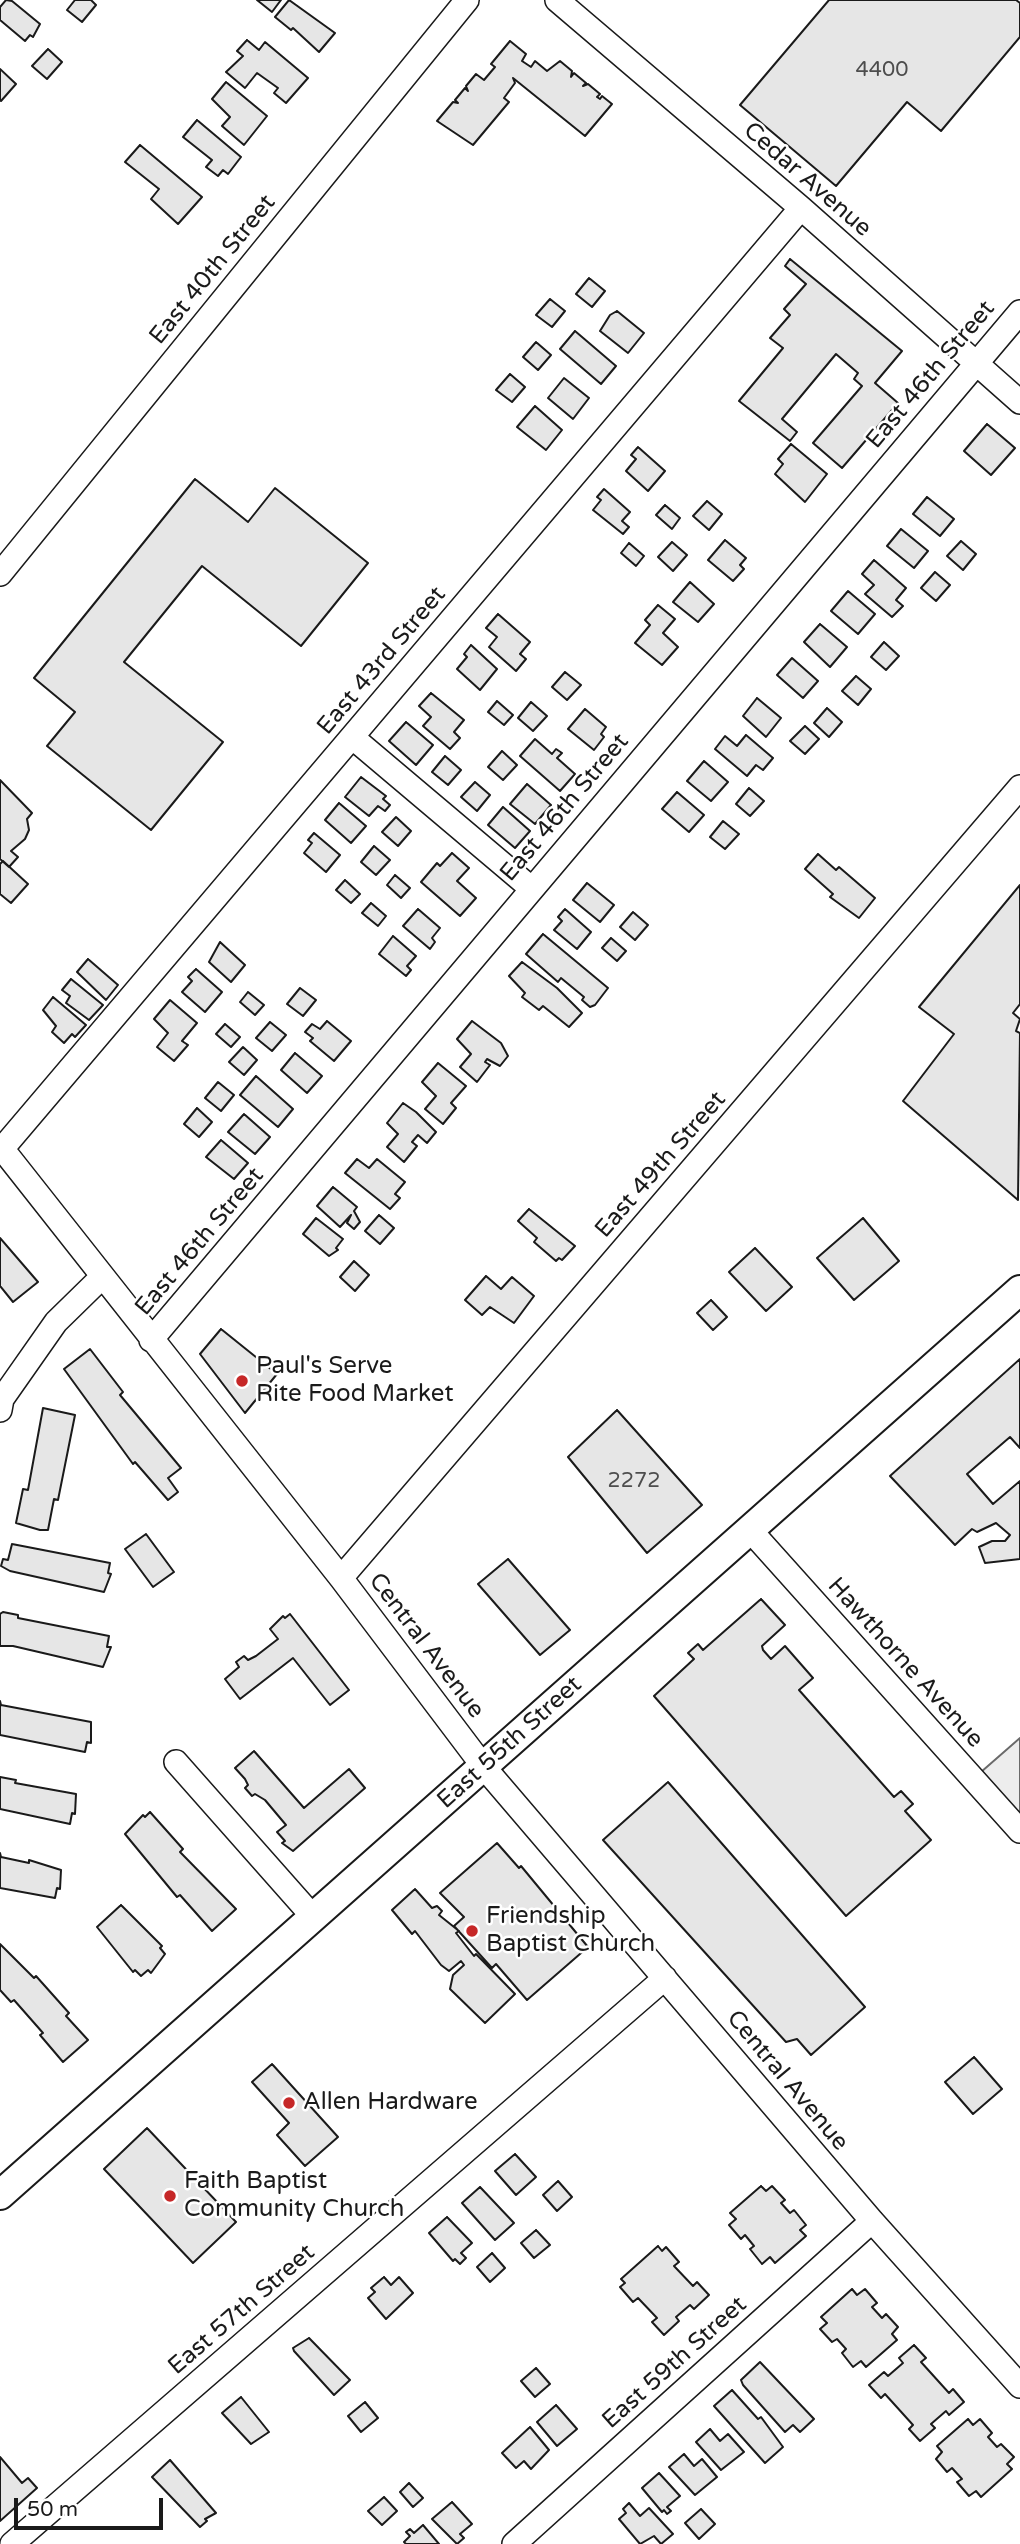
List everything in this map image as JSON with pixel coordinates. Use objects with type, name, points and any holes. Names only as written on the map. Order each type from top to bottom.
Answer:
[{"type":"main road","name":"East 55th Street","points":[[0,2195],[1019,1294]]},
{"type":"street","name":"East 40th Street","points":[[0,574],[467,0]]},
{"type":"street","name":"Cedar Avenue","points":[[557,0],[801,208],[974,365],[1020,402]]},
{"type":"street","name":"East 43rd Street","points":[[1,1147],[801,208]]},
{"type":"street","name":"East 46th Street","points":[[152,1340],[1020,312]]},
{"type":"street","points":[[352,737],[532,889]]},
{"type":"street","name":"East 49th Street","points":[[341,1578],[1020,787]]},
{"type":"street","name":"Central Avenue","points":[[1,1147],[341,1578],[484,1766],[872,2221],[1020,2386]]},
{"type":"street","points":[[1,1403],[56,1322],[102,1277]]},
{"type":"street","name":"Hawthorne Avenue","points":[[750,1530],[1020,1832]]},
{"type":"street","points":[[176,1762],[314,1918]]},
{"type":"street","name":"East 57th Street","points":[[12,2544],[665,1978]]},
{"type":"street","name":"East 59th Street","points":[[514,2544],[872,2221]]},
{"type":"shaded area","points":[[1020,1738],[1020,1831],[973,1779]]},
{"type":"building","points":[[6,0],[12,1],[40,24],[33,37],[30,35],[25,41],[0,20],[0,7]]},
{"type":"building","points":[[75,0],[91,0],[96,5],[82,22],[67,10]]},
{"type":"building","points":[[257,0],[281,0],[272,12]]},
{"type":"building","points":[[289,0],[335,33],[319,52],[293,28],[291,30],[275,17]]},
{"type":"building","points":[[829,0],[1016,0],[1020,3],[1020,37],[941,131],[907,102],[836,186],[740,105]]},
{"type":"building","points":[[247,40],[259,50],[265,42],[308,78],[286,103],[274,93],[278,88],[257,73],[245,88],[226,72],[243,56],[237,51]]},
{"type":"building","points":[[510,41],[526,54],[522,61],[531,67],[535,61],[547,71],[560,61],[572,71],[571,77],[574,73],[586,83],[583,86],[588,84],[600,94],[597,97],[600,99],[602,96],[612,104],[585,136],[513,78],[515,83],[504,98],[509,102],[473,145],[437,121],[453,102],[458,103],[455,100],[465,88],[468,91],[466,86],[476,74],[484,80],[495,67],[491,64]]},
{"type":"building","points":[[48,49],[62,62],[47,79],[32,66]]},
{"type":"building","points":[[0,69],[16,84],[1,101],[0,100]]},
{"type":"building","points":[[226,82],[267,116],[244,145],[222,126],[230,117],[212,99]]},
{"type":"building","points":[[197,120],[241,157],[228,174],[223,170],[218,176],[206,167],[212,160],[183,137]]},
{"type":"building","points":[[140,145],[202,197],[178,224],[151,199],[159,189],[125,162]]},
{"type":"building","points":[[790,259],[902,351],[875,383],[898,403],[842,468],[813,443],[862,386],[854,379],[858,373],[836,354],[782,419],[797,432],[790,441],[739,401],[783,348],[770,338],[790,315],[784,309],[806,284],[785,266]]},
{"type":"building","points":[[589,278],[605,291],[592,307],[576,294]]},
{"type":"building","points":[[550,299],[565,311],[552,327],[536,315]]},
{"type":"building","points":[[617,311],[644,333],[628,353],[600,331],[610,315]]},
{"type":"building","points":[[575,331],[616,366],[601,384],[560,349]]},
{"type":"building","points":[[536,342],[551,355],[538,370],[523,357]]},
{"type":"building","points":[[510,374],[525,387],[512,402],[496,390]]},
{"type":"building","points":[[564,378],[589,398],[573,419],[548,398]]},
{"type":"building","points":[[535,406],[562,430],[546,450],[517,427]]},
{"type":"building","points":[[987,424],[1015,448],[991,475],[964,451]]},
{"type":"building","points":[[791,444],[827,474],[805,502],[775,474],[783,464],[778,459]]},
{"type":"building","points":[[638,447],[665,471],[648,491],[626,471],[636,459],[631,455]]},
{"type":"building","points":[[195,479],[248,522],[275,488],[368,563],[301,646],[202,566],[124,662],[223,742],[151,830],[47,746],[75,712],[34,678]]},
{"type":"building","points":[[604,489],[630,512],[622,521],[629,527],[623,534],[593,510],[601,500],[597,497]]},
{"type":"building","points":[[927,497],[954,519],[940,536],[913,514]]},
{"type":"building","points":[[707,501],[722,514],[709,530],[693,516]]},
{"type":"building","points":[[665,505],[680,518],[672,529],[656,515]]},
{"type":"building","points":[[901,529],[928,551],[914,568],[887,546]]},
{"type":"building","points":[[725,540],[746,558],[740,565],[744,569],[733,581],[708,560]]},
{"type":"building","points":[[961,541],[976,554],[963,570],[947,556]]},
{"type":"building","points":[[672,542],[687,555],[673,571],[658,557]]},
{"type":"building","points":[[629,543],[644,556],[636,566],[621,553]]},
{"type":"building","points":[[874,560],[906,588],[896,600],[903,606],[892,617],[865,594],[874,585],[862,574]]},
{"type":"building","points":[[935,572],[950,585],[936,601],[921,588]]},
{"type":"building","points":[[690,582],[714,604],[698,622],[673,602]]},
{"type":"building","points":[[848,591],[875,614],[858,634],[831,611]]},
{"type":"building","points":[[658,605],[675,619],[663,633],[678,647],[662,665],[635,643],[650,625],[645,620]]},
{"type":"building","points":[[498,614],[530,642],[520,654],[526,659],[516,671],[489,647],[497,637],[486,628]]},
{"type":"building","points":[[820,624],[847,647],[830,667],[804,642]]},
{"type":"building","points":[[884,642],[899,656],[886,670],[871,657]]},
{"type":"building","points":[[471,645],[497,669],[480,690],[457,669],[467,657],[464,654]]},
{"type":"building","points":[[792,658],[818,681],[803,698],[777,675]]},
{"type":"building","points":[[565,672],[581,685],[567,700],[552,687]]},
{"type":"building","points":[[856,676],[871,689],[858,705],[842,691]]},
{"type":"building","points":[[431,693],[464,720],[454,732],[460,738],[450,749],[423,726],[431,717],[419,706]]},
{"type":"building","points":[[757,698],[781,718],[766,737],[743,716]]},
{"type":"building","points":[[497,701],[513,715],[504,725],[488,712]]},
{"type":"building","points":[[531,702],[547,716],[533,731],[518,718]]},
{"type":"building","points":[[827,708],[842,722],[829,737],[814,723]]},
{"type":"building","points":[[585,709],[606,727],[601,734],[604,737],[594,750],[568,729]]},
{"type":"building","points":[[406,722],[433,745],[416,765],[389,741]]},
{"type":"building","points":[[805,726],[819,739],[805,754],[790,741]]},
{"type":"building","points":[[746,735],[773,758],[763,770],[756,765],[747,776],[715,749],[725,736],[737,746]]},
{"type":"building","points":[[535,739],[552,754],[556,749],[562,753],[557,758],[575,774],[560,791],[520,756]]},
{"type":"building","points":[[502,751],[517,765],[503,780],[488,767]]},
{"type":"building","points":[[445,756],[461,770],[448,785],[432,772]]},
{"type":"building","points":[[704,761],[728,782],[711,801],[687,781]]},
{"type":"building","points":[[361,777],[386,796],[383,799],[390,805],[385,811],[378,806],[369,816],[345,797]]},
{"type":"building","points":[[0,780],[32,813],[27,819],[29,830],[25,839],[11,851],[18,857],[9,867],[0,859]]},
{"type":"building","points":[[475,782],[490,795],[477,811],[461,797]]},
{"type":"building","points":[[527,784],[551,805],[535,824],[510,804]]},
{"type":"building","points":[[749,788],[764,801],[750,816],[736,804]]},
{"type":"building","points":[[677,792],[704,815],[689,832],[662,809]]},
{"type":"building","points":[[339,803],[366,826],[351,843],[325,820]]},
{"type":"building","points":[[503,807],[530,831],[515,848],[488,825]]},
{"type":"building","points":[[396,817],[411,831],[398,846],[382,832]]},
{"type":"building","points":[[723,821],[739,834],[725,849],[710,837]]},
{"type":"building","points":[[314,833],[340,855],[326,872],[304,853],[312,843],[308,840]]},
{"type":"building","points":[[374,846],[390,860],[376,875],[361,862]]},
{"type":"building","points":[[452,853],[469,868],[457,881],[476,898],[460,916],[421,882],[437,863],[440,866]]},
{"type":"building","points":[[818,854],[836,870],[839,867],[875,898],[859,918],[830,897],[833,894],[805,869]]},
{"type":"building","points":[[3,861],[28,884],[11,903],[0,894],[0,864]]},
{"type":"building","points":[[395,875],[410,888],[401,898],[387,885]]},
{"type":"building","points":[[345,880],[360,894],[351,903],[336,890]]},
{"type":"building","points":[[587,883],[614,905],[600,922],[573,900]]},
{"type":"building","points":[[1020,885],[1020,1004],[1013,1013],[1020,1019],[1016,1031],[1020,1033],[1018,1200],[903,1101],[954,1034],[919,1007]]},
{"type":"building","points":[[371,903],[386,916],[378,926],[362,913]]},
{"type":"building","points":[[418,909],[440,928],[432,938],[435,942],[430,949],[403,926]]},
{"type":"building","points":[[565,909],[591,932],[577,949],[554,930],[562,921],[558,917]]},
{"type":"building","points":[[633,912],[648,925],[635,940],[620,927]]},
{"type":"building","points":[[543,934],[608,988],[595,1005],[590,1007],[582,1000],[584,997],[561,978],[558,982],[526,954]]},
{"type":"building","points":[[393,936],[416,956],[407,966],[411,970],[406,976],[379,954]]},
{"type":"building","points":[[611,938],[626,951],[617,961],[602,948]]},
{"type":"building","points":[[220,942],[245,965],[231,982],[209,962]]},
{"type":"building","points":[[88,959],[118,985],[106,1000],[77,972]]},
{"type":"building","points":[[522,962],[557,988],[582,1013],[569,1027],[543,1006],[539,1010],[522,997],[525,993],[509,976]]},
{"type":"building","points":[[196,969],[222,992],[205,1012],[182,992],[192,981],[188,977]]},
{"type":"building","points":[[71,979],[103,1005],[89,1020],[66,1003],[70,996],[62,990]]},
{"type":"building","points":[[300,988],[316,1000],[303,1016],[287,1004]]},
{"type":"building","points":[[248,992],[264,1005],[255,1015],[240,1002]]},
{"type":"building","points":[[53,997],[86,1025],[75,1037],[72,1034],[64,1043],[52,1032],[56,1026],[43,1010]]},
{"type":"building","points":[[170,1000],[197,1023],[182,1041],[188,1045],[174,1061],[157,1047],[168,1033],[154,1019]]},
{"type":"building","points":[[327,1021],[351,1041],[334,1061],[310,1041],[313,1038],[305,1032],[312,1024],[320,1029]]},
{"type":"building","points":[[472,1021],[501,1043],[508,1056],[500,1066],[487,1059],[485,1062],[490,1065],[477,1082],[460,1067],[471,1054],[457,1039]]},
{"type":"building","points":[[270,1022],[286,1035],[272,1051],[256,1038]]},
{"type":"building","points":[[225,1024],[240,1037],[231,1047],[216,1034]]},
{"type":"building","points":[[243,1047],[257,1060],[244,1075],[229,1062]]},
{"type":"building","points":[[295,1053],[322,1076],[307,1093],[281,1070]]},
{"type":"building","points":[[438,1063],[466,1086],[451,1103],[456,1108],[443,1124],[425,1109],[436,1096],[422,1082]]},
{"type":"building","points":[[256,1076],[293,1109],[278,1127],[240,1095]]},
{"type":"building","points":[[218,1082],[234,1095],[221,1111],[205,1098]]},
{"type":"building","points":[[403,1103],[436,1132],[427,1143],[418,1135],[412,1142],[417,1146],[404,1162],[387,1147],[398,1134],[387,1123]]},
{"type":"building","points":[[197,1108],[212,1122],[199,1137],[184,1124]]},
{"type":"building","points":[[244,1114],[270,1137],[255,1154],[228,1132]]},
{"type":"building","points":[[221,1140],[248,1163],[234,1179],[206,1157]]},
{"type":"building","points":[[357,1159],[369,1168],[377,1159],[405,1182],[395,1194],[400,1198],[390,1209],[345,1173]]},
{"type":"building","points":[[333,1187],[357,1207],[354,1211],[360,1222],[354,1229],[347,1223],[351,1215],[340,1227],[317,1206]]},
{"type":"building","points":[[529,1209],[575,1246],[562,1260],[559,1258],[556,1261],[534,1242],[537,1238],[518,1221]]},
{"type":"building","points":[[379,1215],[394,1228],[380,1244],[365,1231]]},
{"type":"building","points":[[316,1218],[343,1239],[336,1248],[338,1250],[329,1256],[303,1234]]},
{"type":"building","points":[[863,1218],[899,1261],[854,1300],[817,1258]]},
{"type":"building","points":[[0,1238],[38,1282],[13,1302],[0,1286]]},
{"type":"building","points":[[755,1248],[792,1287],[766,1311],[729,1272]]},
{"type":"building","points":[[354,1261],[369,1275],[355,1291],[340,1277]]},
{"type":"building","points":[[486,1276],[501,1289],[512,1277],[534,1296],[514,1323],[490,1307],[482,1315],[465,1300]]},
{"type":"building","points":[[711,1300],[727,1317],[713,1330],[697,1313]]},
{"type":"building","points":[[221,1329],[277,1374],[245,1413],[200,1354]]},
{"type":"building","points":[[90,1349],[123,1392],[120,1395],[181,1468],[168,1478],[178,1492],[168,1500],[135,1462],[133,1464],[64,1369]]},
{"type":"building","points":[[1020,1359],[1020,1448],[1010,1437],[967,1474],[993,1504],[1020,1481],[1020,1559],[985,1563],[979,1547],[992,1541],[1005,1541],[1010,1535],[996,1523],[977,1532],[972,1529],[955,1545],[890,1476]]},
{"type":"building","points":[[43,1408],[75,1415],[58,1500],[54,1499],[48,1530],[16,1523],[23,1489],[28,1490]]},
{"type":"building","points":[[617,1410],[702,1505],[647,1553],[568,1457]]},
{"type":"building","points":[[146,1534],[174,1572],[153,1587],[125,1549]]},
{"type":"building","points":[[12,1544],[110,1563],[108,1573],[111,1574],[104,1592],[10,1571],[1,1566],[3,1559],[8,1560]]},
{"type":"building","points":[[508,1559],[570,1630],[540,1655],[478,1584]]},
{"type":"building","points":[[761,1599],[785,1625],[762,1646],[763,1650],[771,1659],[785,1646],[813,1678],[799,1690],[894,1797],[901,1791],[913,1804],[905,1811],[931,1840],[846,1916],[654,1696],[694,1659],[688,1653],[698,1644],[703,1650]]},
{"type":"building","points":[[3,1612],[18,1615],[18,1618],[109,1636],[107,1647],[111,1647],[103,1667],[13,1646],[0,1646],[0,1614]]},
{"type":"building","points":[[290,1614],[349,1690],[330,1705],[293,1658],[240,1699],[225,1679],[239,1667],[236,1662],[244,1656],[248,1660],[256,1656],[278,1639],[270,1629],[283,1616],[285,1618]]},
{"type":"building","points":[[0,1701],[1,1705],[91,1722],[91,1743],[87,1742],[85,1752],[0,1735]]},
{"type":"building","points":[[254,1751],[304,1808],[349,1769],[365,1788],[293,1851],[282,1843],[285,1841],[277,1832],[286,1825],[265,1800],[255,1794],[252,1796],[245,1788],[248,1785],[245,1779],[235,1768]]},
{"type":"building","points":[[0,1777],[16,1780],[15,1783],[76,1794],[75,1814],[72,1813],[70,1824],[0,1809]]},
{"type":"building","points":[[668,1782],[865,2007],[811,2055],[797,2039],[786,2042],[603,1840]]},
{"type":"building","points":[[150,1812],[183,1849],[180,1852],[236,1909],[212,1931],[180,1895],[177,1897],[125,1834],[143,1815],[145,1817]]},
{"type":"building","points":[[497,1843],[519,1868],[521,1866],[588,1947],[527,2000],[496,1964],[492,1968],[454,1926],[464,1917],[440,1893]]},
{"type":"building","points":[[0,1853],[1,1857],[29,1863],[29,1860],[61,1870],[60,1889],[57,1888],[55,1898],[0,1888]]},
{"type":"building","points":[[415,1889],[432,1908],[437,1906],[442,1911],[439,1915],[459,1931],[456,1933],[474,1956],[476,1954],[515,1994],[485,2023],[450,1989],[453,1975],[464,1965],[461,1961],[449,1971],[441,1965],[415,1931],[412,1934],[392,1910]]},
{"type":"building","points":[[121,1905],[162,1946],[160,1948],[165,1954],[151,1973],[148,1970],[141,1976],[135,1970],[133,1972],[97,1927]]},
{"type":"building","points":[[0,1944],[34,1978],[36,1976],[69,2013],[66,2016],[88,2040],[63,2062],[40,2035],[43,2033],[14,2000],[11,2002],[0,1990]]},
{"type":"building","points":[[974,2057],[1002,2089],[973,2114],[945,2082]]},
{"type":"building","name":"Allen Hardware","points":[[272,2064],[338,2137],[305,2166],[277,2135],[289,2123],[252,2082]]},
{"type":"building","name":"Faith Baptist Community Church","points":[[147,2128],[236,2222],[193,2263],[104,2169]]},
{"type":"building","points":[[515,2154],[536,2177],[516,2195],[495,2171]]},
{"type":"building","points":[[558,2181],[572,2197],[557,2211],[543,2195]]},
{"type":"building","points":[[761,2186],[766,2191],[772,2186],[785,2200],[781,2203],[790,2213],[794,2210],[806,2225],[800,2230],[806,2236],[775,2263],[770,2257],[762,2264],[750,2249],[754,2246],[745,2235],[741,2239],[729,2225],[736,2219],[730,2213]]},
{"type":"building","points":[[480,2187],[514,2223],[495,2240],[462,2203]]},
{"type":"building","points":[[447,2217],[472,2243],[461,2253],[466,2258],[460,2264],[455,2259],[453,2261],[429,2233]]},
{"type":"building","points":[[536,2230],[550,2245],[534,2258],[521,2243]]},
{"type":"building","points":[[658,2246],[662,2251],[666,2247],[679,2262],[674,2266],[693,2286],[697,2282],[709,2295],[694,2309],[690,2305],[676,2317],[679,2321],[664,2335],[652,2322],[657,2318],[638,2298],[633,2302],[620,2287],[625,2283],[621,2279]]},
{"type":"building","points":[[492,2253],[505,2268],[490,2282],[477,2267]]},
{"type":"building","points":[[384,2277],[391,2285],[399,2277],[413,2293],[386,2319],[368,2298],[375,2292],[371,2288]]},
{"type":"building","points":[[852,2289],[857,2295],[865,2289],[877,2303],[872,2307],[882,2318],[886,2314],[898,2327],[892,2334],[897,2340],[866,2367],[861,2361],[853,2367],[842,2353],[846,2349],[837,2339],[832,2342],[820,2329],[827,2323],[821,2317]]},
{"type":"building","points":[[309,2338],[350,2380],[334,2395],[294,2351],[293,2348]]},
{"type":"building","points":[[914,2345],[926,2358],[921,2362],[949,2393],[953,2389],[964,2402],[949,2415],[946,2411],[931,2424],[935,2428],[920,2441],[909,2429],[913,2425],[885,2394],[881,2398],[869,2385],[884,2372],[888,2376],[903,2363],[899,2358]]},
{"type":"building","points":[[760,2362],[814,2419],[800,2432],[793,2425],[785,2432],[743,2385],[741,2380]]},
{"type":"building","points":[[536,2368],[550,2384],[535,2397],[521,2381]]},
{"type":"building","points":[[732,2390],[758,2419],[761,2417],[783,2447],[765,2463],[714,2406]]},
{"type":"building","points":[[241,2397],[269,2432],[251,2444],[222,2413]]},
{"type":"building","points":[[365,2402],[378,2418],[361,2432],[348,2416]]},
{"type":"building","points":[[556,2405],[577,2429],[557,2446],[537,2422]]},
{"type":"building","points":[[968,2419],[973,2425],[980,2419],[992,2433],[988,2437],[997,2447],[1001,2444],[1014,2457],[1007,2464],[1012,2469],[981,2497],[976,2491],[969,2496],[957,2482],[962,2479],[952,2468],[947,2472],[936,2459],[942,2452],[937,2446]]},
{"type":"building","points":[[530,2427],[549,2450],[531,2469],[524,2461],[516,2468],[502,2453]]},
{"type":"building","points":[[710,2429],[720,2441],[728,2434],[744,2452],[721,2470],[696,2442]]},
{"type":"building","points":[[684,2454],[694,2466],[702,2459],[717,2477],[695,2495],[669,2467]]},
{"type":"building","points":[[0,2457],[22,2483],[28,2478],[37,2488],[0,2521]]},
{"type":"building","points":[[170,2460],[216,2513],[205,2519],[207,2521],[200,2527],[152,2477]]},
{"type":"building","points":[[659,2473],[680,2496],[667,2507],[671,2511],[667,2514],[664,2510],[662,2512],[642,2488]]},
{"type":"building","points":[[409,2483],[423,2498],[413,2507],[400,2492]]},
{"type":"building","points":[[384,2497],[397,2511],[382,2525],[368,2511]]},
{"type":"building","points":[[452,2502],[472,2524],[460,2534],[464,2538],[457,2544],[432,2519]]},
{"type":"building","points":[[629,2503],[640,2516],[649,2508],[673,2534],[661,2544],[654,2536],[640,2544],[619,2519],[626,2513],[623,2509]]},
{"type":"building","points":[[701,2509],[715,2524],[699,2539],[685,2523]]},
{"type":"building","points":[[423,2525],[439,2544],[404,2542],[410,2536],[406,2532],[410,2529],[414,2533]]},
{"type":"place","name":"Paul's Serve Rite Food Market","points":[[242,1381]]},
{"type":"place","name":"Friendship Baptist Church","points":[[472,1931]]},
{"type":"place","name":"Allen Hardware","points":[[289,2103]]},
{"type":"place","name":"Faith Baptist Community Church","points":[[170,2196]]}]
